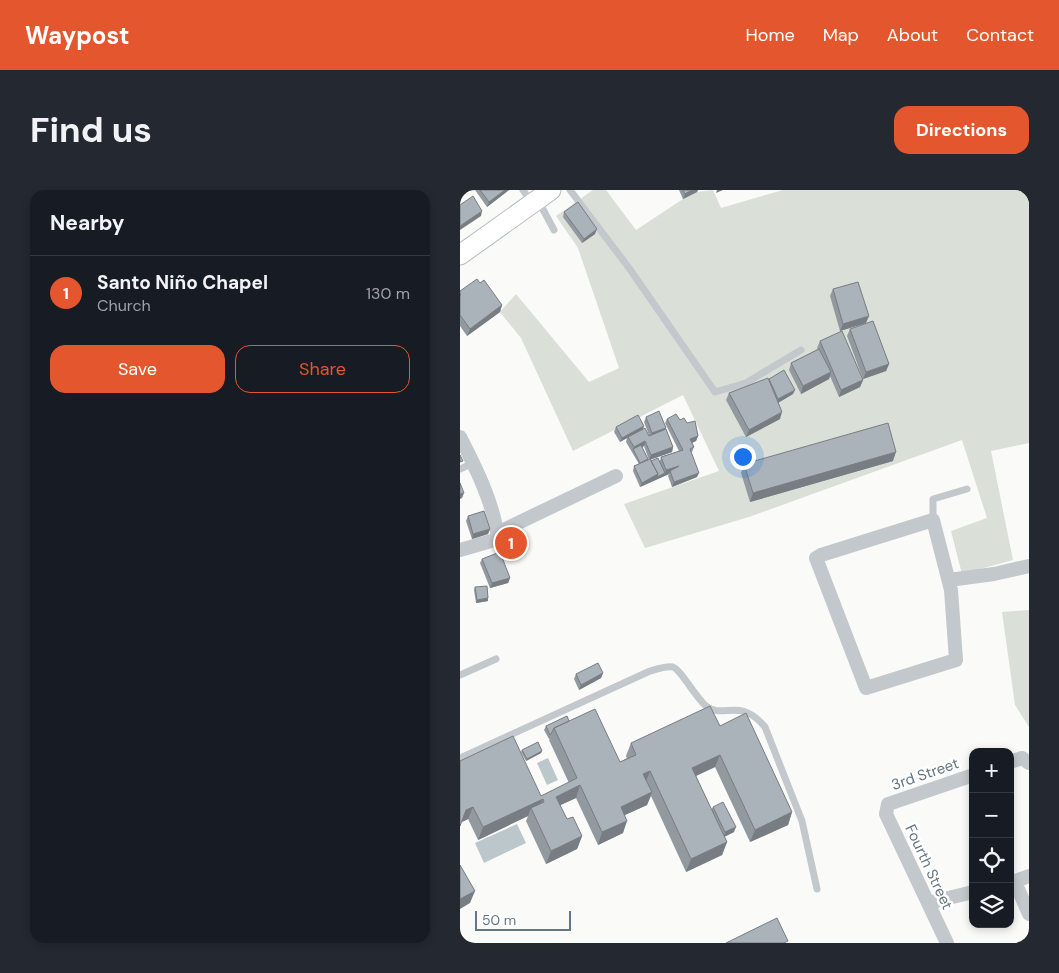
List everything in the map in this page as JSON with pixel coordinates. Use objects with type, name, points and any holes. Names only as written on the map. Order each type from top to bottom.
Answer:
[{"type":"main road","points":[[460,255],[536,196]]},
{"type":"street","points":[[460,438],[474,463],[498,539],[460,550]]},
{"type":"street","points":[[497,533],[616,476]]},
{"type":"street","points":[[933,520],[949,580],[956,660],[866,688],[816,558],[933,520]]},
{"type":"street","points":[[949,580],[994,574],[1029,566]]},
{"type":"street","points":[[1014,761],[1022,758],[1029,763]]},
{"type":"street","name":"3rd Street","points":[[888,804],[969,776]]},
{"type":"street","name":"Fourth Street","points":[[888,804],[886,814],[947,943]]},
{"type":"street","points":[[1014,882],[1029,876]]},
{"type":"street","points":[[1014,887],[1029,914]]},
{"type":"street","points":[[928,903],[969,893]]},
{"type":"lane","points":[[570,190],[629,268],[715,392],[746,384],[801,350]]},
{"type":"lane","points":[[536,196],[554,230]]},
{"type":"lane","points":[[460,469],[474,463]]},
{"type":"lane","points":[[933,520],[933,499],[967,489]]},
{"type":"lane","points":[[460,674],[496,659]]},
{"type":"lane","points":[[460,758],[650,671],[672,667],[677,669],[689,688],[706,706],[714,710],[746,710],[755,715],[765,727],[802,821],[817,889]]},
{"type":"shaded area","points":[[593,190],[606,190],[636,230],[683,199],[697,192],[713,190],[721,208],[783,190],[1029,190],[1029,443],[991,451],[1013,560],[962,574],[951,531],[987,518],[962,440],[749,517],[645,548],[624,504],[719,471],[683,395],[573,451],[521,338],[500,312],[516,294],[589,382],[619,368],[578,248],[556,216]]},
{"type":"shaded area","points":[[1029,610],[1029,727],[1015,705],[1002,612]]},
{"type":"shaded area","points":[[548,758],[558,780],[547,785],[537,763]]},
{"type":"shaded area","points":[[517,824],[526,843],[484,863],[475,843]]},
{"type":"building","points":[[480,190],[505,190],[489,202]]},
{"type":"building","points":[[683,190],[692,190],[685,194]]},
{"type":"building","points":[[473,196],[482,211],[460,226],[460,205]]},
{"type":"building","points":[[578,202],[597,229],[584,239],[564,212]]},
{"type":"building","points":[[477,279],[480,283],[484,280],[502,305],[470,329],[460,315],[460,291]]},
{"type":"building","points":[[858,282],[869,316],[843,324],[833,289]]},
{"type":"building","points":[[873,321],[889,364],[866,372],[850,329]]},
{"type":"building","points":[[842,331],[863,380],[841,390],[820,341]]},
{"type":"building","points":[[819,349],[831,372],[803,386],[791,363]]},
{"type":"building","points":[[784,370],[795,390],[778,399],[769,379]]},
{"type":"building","points":[[768,378],[782,412],[749,430],[729,393]]},
{"type":"building","points":[[659,411],[666,428],[652,433],[646,417]]},
{"type":"building","points":[[676,414],[680,420],[684,418],[687,423],[695,421],[698,436],[690,439],[694,447],[690,449],[699,473],[674,482],[670,471],[679,466],[666,470],[661,457],[683,450],[667,419]]},
{"type":"building","points":[[638,415],[644,426],[622,438],[616,427]]},
{"type":"building","points":[[888,423],[896,452],[753,493],[744,464]]},
{"type":"building","points":[[645,428],[649,436],[666,429],[673,447],[651,455],[645,441],[634,447],[628,437]]},
{"type":"building","points":[[641,445],[648,459],[640,463],[633,449]]},
{"type":"building","points":[[658,458],[665,473],[657,477],[658,474],[651,461]]},
{"type":"building","points":[[650,459],[658,474],[642,483],[634,466]]},
{"type":"building","points":[[460,483],[464,493],[460,494]]},
{"type":"building","points":[[484,511],[490,529],[473,534],[468,516]]},
{"type":"building","points":[[517,530],[522,543],[509,547],[504,534]]},
{"type":"building","points":[[500,552],[510,578],[492,583],[482,559]]},
{"type":"building","points":[[487,586],[488,598],[477,600],[475,587]]},
{"type":"building","points":[[598,663],[603,673],[581,685],[576,674]]},
{"type":"building","points":[[710,706],[720,726],[746,713],[792,812],[755,830],[720,755],[692,768],[727,842],[691,859],[650,771],[643,774],[652,792],[621,807],[627,821],[602,832],[580,785],[556,797],[567,819],[573,817],[582,836],[551,851],[531,808],[544,802],[543,799],[483,827],[473,807],[466,810],[460,826],[460,761],[513,736],[541,796],[577,778],[554,728],[595,709],[620,762],[636,755],[631,743]]},
{"type":"building","points":[[567,716],[569,721],[554,728],[550,735],[546,726]]},
{"type":"building","points":[[538,742],[542,751],[527,759],[522,750]]},
{"type":"building","points":[[723,802],[736,827],[725,832],[713,807]]},
{"type":"building","points":[[460,865],[475,891],[460,899]]},
{"type":"building","points":[[777,918],[788,941],[784,943],[726,943]]},
{"type":"place","name":"Santo Niño Chapel","points":[[511,543]]}]
